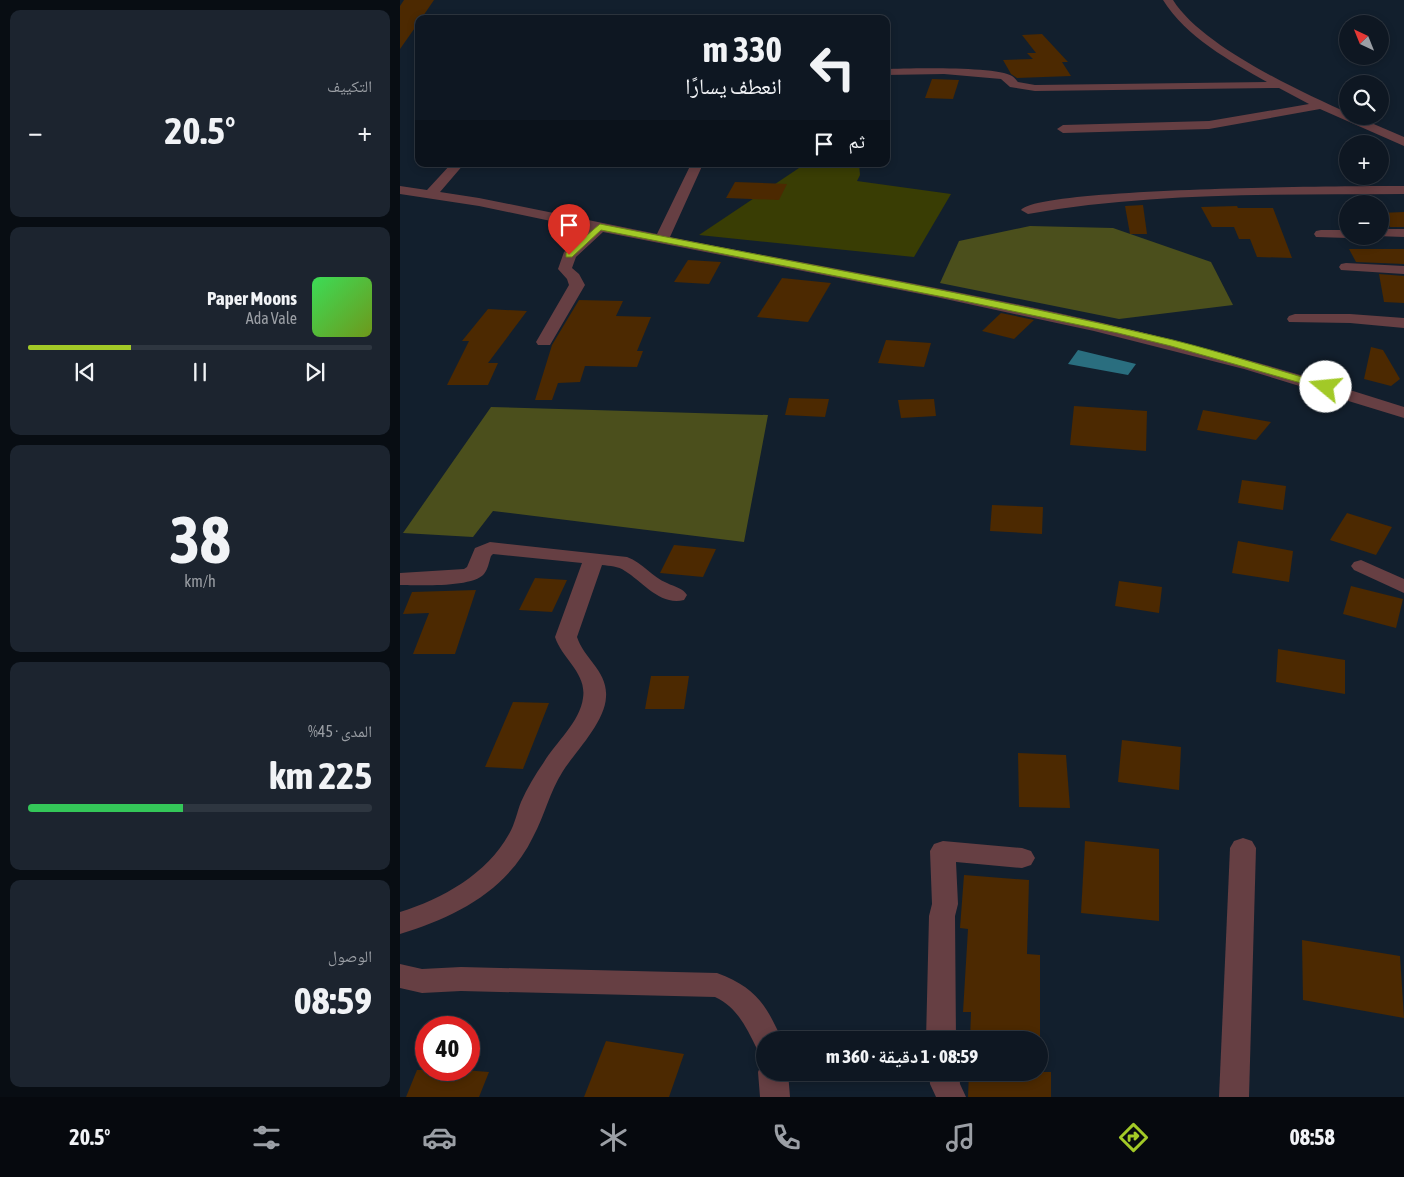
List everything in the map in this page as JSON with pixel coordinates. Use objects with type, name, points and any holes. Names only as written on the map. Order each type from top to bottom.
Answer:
[{"type":"street","points":[[1168,0],[1179,16],[1204,37],[1278,85],[1404,142]]},
{"type":"street","points":[[890,72],[944,71],[1002,76],[1008,78],[1014,85],[1035,88],[1278,85]]},
{"type":"street","points":[[1063,129],[1201,126],[1321,105]]},
{"type":"street","points":[[431,194],[455,167]]},
{"type":"street","points":[[662,239],[695,167]]},
{"type":"street","points":[[400,190],[431,194],[973,300],[1173,343],[1288,375],[1404,413]]},
{"type":"street","points":[[1028,210],[1073,202],[1206,192],[1404,190]]},
{"type":"street","points":[[544,342],[577,285],[574,277],[565,269],[566,260],[600,227]]},
{"type":"street","points":[[1389,233],[1404,233]]},
{"type":"street","points":[[1321,234],[1339,234]]},
{"type":"street","points":[[1346,267],[1404,270]]},
{"type":"street","points":[[1296,320],[1360,318],[1404,323]]},
{"type":"street","points":[[400,579],[458,577],[470,574],[476,571],[482,552],[490,548],[627,563],[658,587],[677,595]]},
{"type":"street","points":[[400,923],[421,918],[452,902],[484,882],[504,862],[519,841],[534,800],[553,766],[593,710],[595,694],[590,670],[569,646],[566,637],[594,558]]},
{"type":"street","points":[[1361,566],[1404,587]]},
{"type":"street","points":[[1234,1097],[1243,848]]},
{"type":"street","points":[[941,1031],[942,916],[945,904],[943,851],[1022,858]]},
{"type":"street","points":[[400,976],[407,979],[424,981],[471,979],[717,985],[734,991],[747,1001],[762,1031]]},
{"type":"street","points":[[773,1081],[774,1097]]},
{"type":"street","points":[[945,1081],[951,1097]]},
{"type":"green space","points":[[801,167],[859,167],[860,175],[857,181],[951,194],[914,257],[699,235]]},
{"type":"green space","points":[[1030,226],[1113,228],[1211,262],[1233,305],[1119,319],[940,283],[959,241]]},
{"type":"green space","points":[[491,407],[768,415],[744,542],[493,511],[473,537],[403,533]]},
{"type":"water","points":[[1078,350],[1136,364],[1128,375],[1068,364]]},
{"type":"building","points":[[404,0],[434,0],[424,15],[415,15],[415,28],[400,49],[400,6]]},
{"type":"building","points":[[1042,34],[1068,62],[1062,62],[1071,76],[1017,78],[1011,74],[1003,60],[1033,59],[1027,53],[1036,53],[1022,35]]},
{"type":"building","points":[[932,79],[959,80],[953,99],[925,98]]},
{"type":"building","points":[[735,182],[787,184],[779,200],[726,198]]},
{"type":"building","points":[[1143,205],[1147,234],[1130,234],[1125,206]]},
{"type":"building","points":[[1237,206],[1238,208],[1273,208],[1292,258],[1257,257],[1250,239],[1239,239],[1234,227],[1212,227],[1201,207]]},
{"type":"building","points":[[1404,212],[1404,227],[1390,227],[1389,213]]},
{"type":"building","points":[[1349,249],[1404,249],[1404,264],[1356,262]]},
{"type":"building","points":[[688,260],[721,262],[709,284],[674,282]]},
{"type":"building","points":[[1379,274],[1404,276],[1404,303],[1384,302]]},
{"type":"building","points":[[782,278],[831,283],[808,322],[757,317]]},
{"type":"building","points":[[579,300],[623,301],[616,316],[651,317],[637,351],[643,351],[637,367],[585,366],[580,382],[558,383],[552,400],[535,400],[552,345]]},
{"type":"building","points":[[488,309],[527,311],[488,363],[498,363],[488,385],[447,385],[469,341],[462,341]]},
{"type":"building","points":[[1001,313],[1034,320],[1014,339],[982,331]]},
{"type":"building","points":[[886,340],[931,343],[924,367],[878,363]]},
{"type":"building","points":[[1371,347],[1383,350],[1400,379],[1391,386],[1364,379]]},
{"type":"building","points":[[789,398],[829,399],[825,417],[785,415]]},
{"type":"building","points":[[934,399],[936,416],[901,418],[898,400]]},
{"type":"building","points":[[1074,406],[1147,411],[1146,451],[1070,445]]},
{"type":"building","points":[[1203,410],[1271,422],[1256,440],[1197,430]]},
{"type":"building","points":[[1242,480],[1286,486],[1283,510],[1238,503]]},
{"type":"building","points":[[992,505],[1043,507],[1042,534],[990,531]]},
{"type":"building","points":[[1347,513],[1392,527],[1376,555],[1330,540]]},
{"type":"building","points":[[1238,541],[1293,551],[1289,582],[1232,573]]},
{"type":"building","points":[[674,545],[716,549],[703,577],[660,573]]},
{"type":"building","points":[[535,578],[567,580],[552,612],[519,610]]},
{"type":"building","points":[[1119,581],[1162,587],[1159,613],[1115,606]]},
{"type":"building","points":[[1351,586],[1403,599],[1396,628],[1343,614]]},
{"type":"building","points":[[476,590],[455,654],[413,654],[429,613],[403,614],[412,592]]},
{"type":"building","points":[[1278,649],[1345,660],[1345,694],[1276,682]]},
{"type":"building","points":[[651,676],[689,676],[684,709],[645,709]]},
{"type":"building","points":[[513,702],[549,703],[523,769],[485,767]]},
{"type":"building","points":[[1122,740],[1181,747],[1179,790],[1118,782]]},
{"type":"building","points":[[1018,753],[1066,755],[1070,808],[1019,807]]},
{"type":"building","points":[[1085,841],[1159,849],[1159,921],[1081,913]]},
{"type":"building","points":[[964,875],[1029,880],[1027,954],[1040,955],[1040,1031],[970,1031],[971,1012],[963,1012],[968,929],[960,928]]},
{"type":"building","points":[[1302,940],[1400,956],[1404,1018],[1303,1000]]},
{"type":"building","points":[[606,1041],[684,1054],[669,1097],[584,1097]]},
{"type":"building","points":[[480,1071],[489,1072],[479,1097],[406,1097],[415,1075],[415,1081],[480,1081]]},
{"type":"building","points":[[1048,1072],[1051,1072],[1051,1097],[968,1097],[969,1081],[1048,1081]]},
{"type":"route","points":[[569,255],[600,227],[964,298],[1173,343],[1326,387]]}]
